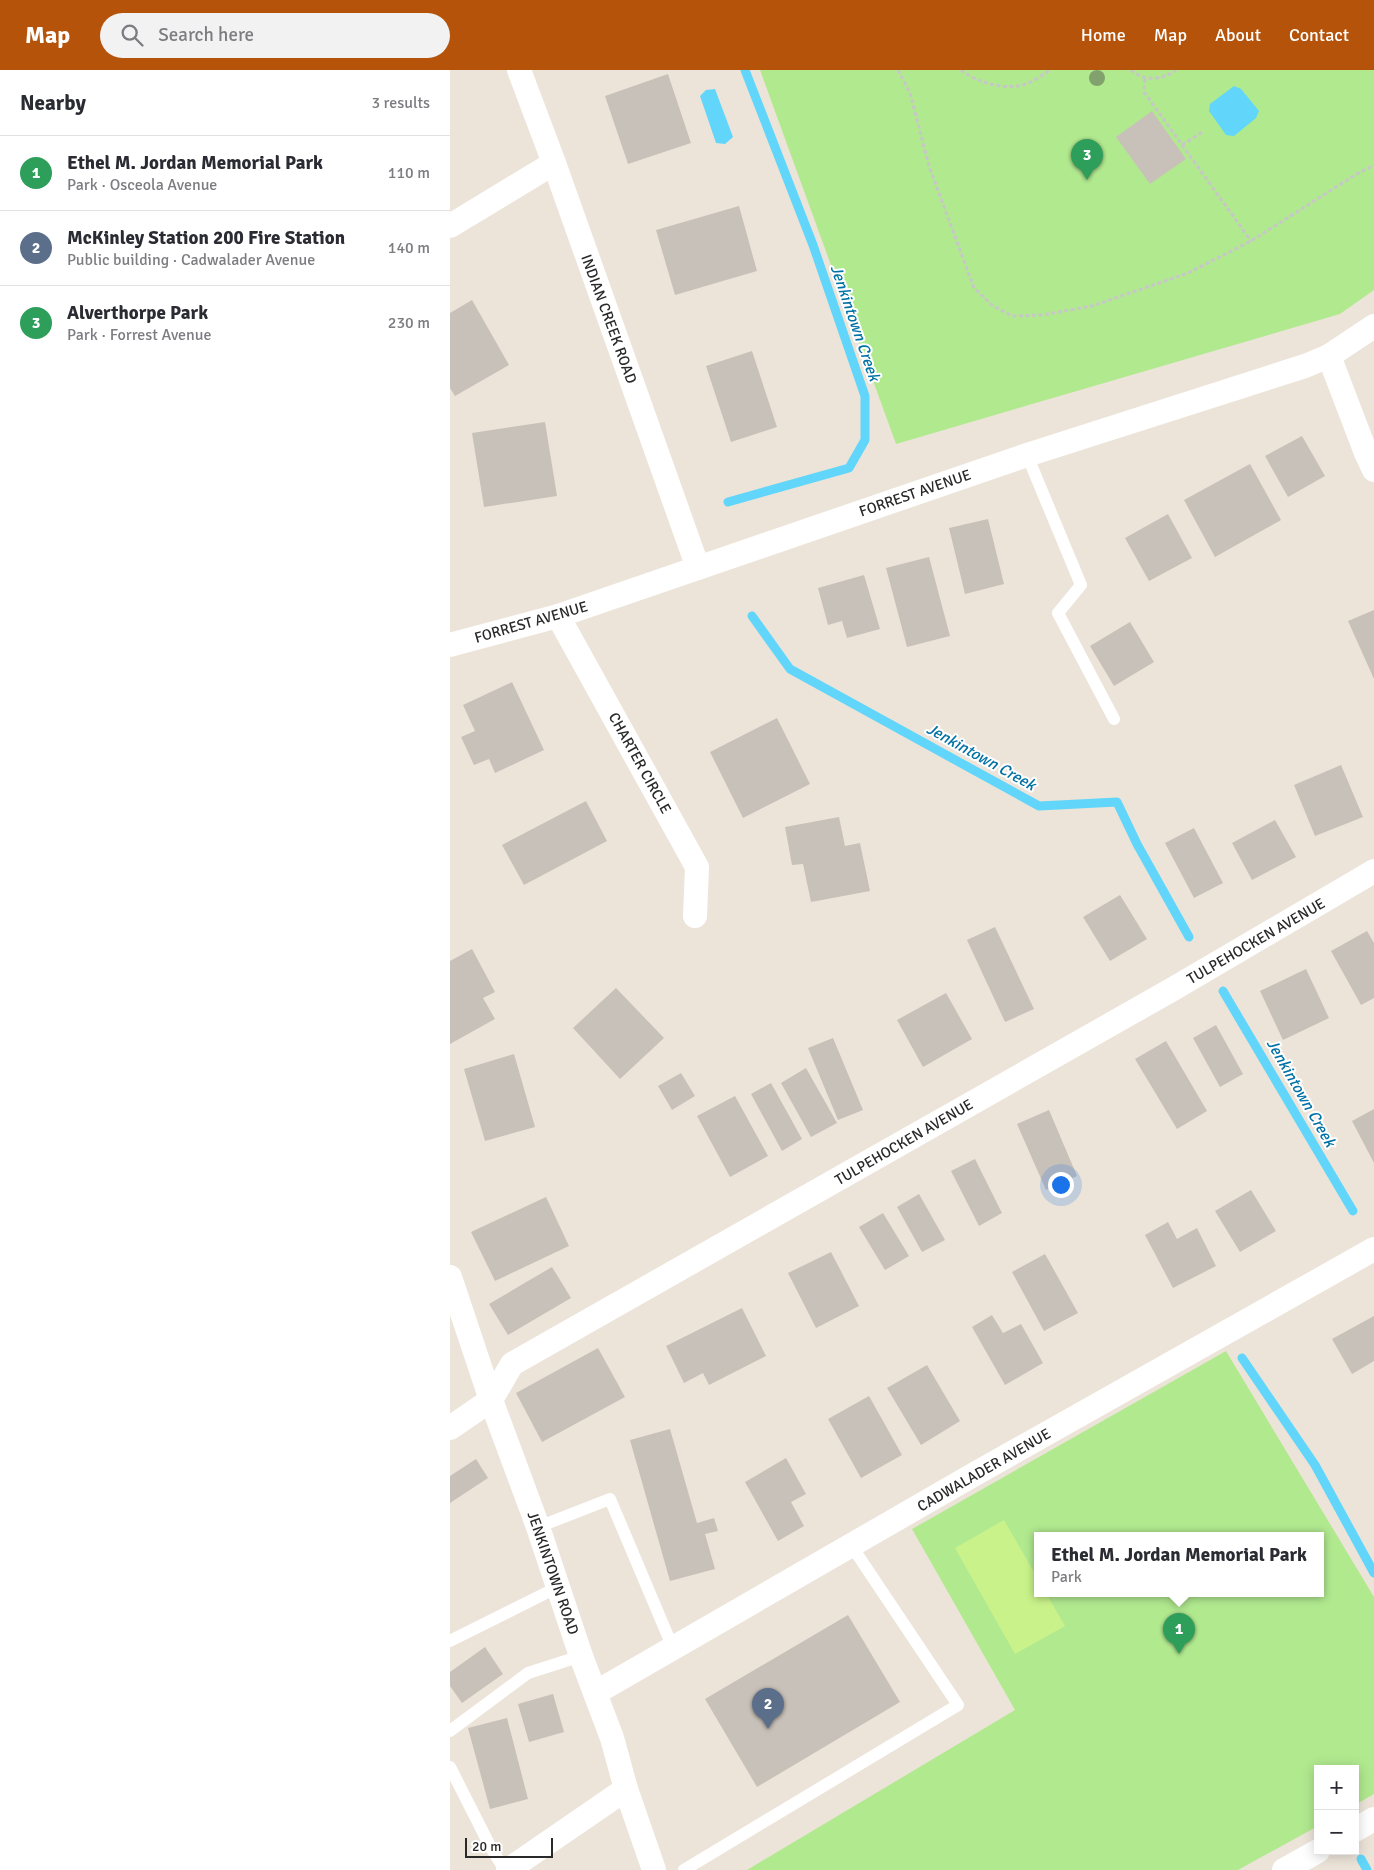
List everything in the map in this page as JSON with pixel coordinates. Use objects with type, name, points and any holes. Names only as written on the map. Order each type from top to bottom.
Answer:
[{"type":"street","name":"INDIAN CREEK ROAD","points":[[518,70],[554,163],[698,568]]},
{"type":"street","points":[[450,226],[554,163]]},
{"type":"street","name":"FORREST AVENUE","points":[[450,645],[558,616],[1027,455],[1305,366],[1330,356],[1374,326]]},
{"type":"street","points":[[1330,356],[1374,470]]},
{"type":"street","name":"CHARTER CIRCLE","points":[[558,616],[697,867],[695,916]]},
{"type":"street","name":"TULPEHOCKEN AVENUE","points":[[450,1428],[490,1400],[512,1364],[1173,989],[1374,871]]},
{"type":"street","name":"CADWALADER AVENUE","points":[[595,1693],[1374,1249]]},
{"type":"street","name":"JENKINTOWN ROAD","points":[[450,1277],[490,1400],[538,1527],[612,1738],[626,1789],[654,1870]]},
{"type":"street","points":[[506,1870],[626,1789]]},
{"type":"street","points":[[1359,1828],[1374,1819]]},
{"type":"street","points":[[1284,1870],[1314,1853]]},
{"type":"lane","points":[[1027,455],[1081,585],[1058,613],[1114,718]]},
{"type":"lane","points":[[538,1527],[610,1499],[673,1648]]},
{"type":"lane","points":[[684,1870],[958,1706],[851,1546]]},
{"type":"lane","points":[[450,1640],[558,1586]]},
{"type":"lane","points":[[450,1730],[528,1673],[582,1656]]},
{"type":"lane","points":[[450,1768],[491,1848],[506,1870]]},
{"type":"path","points":[[898,70],[910,93],[929,166],[974,288],[993,306],[1012,316],[1042,316],[1092,306],[1188,273],[1251,241],[1374,165]]},
{"type":"path","points":[[961,70],[985,82],[1003,86],[1022,85],[1050,70]]},
{"type":"path","points":[[1131,70],[1145,79],[1168,75],[1176,70]]},
{"type":"path","points":[[1145,79],[1144,92],[1251,241]]},
{"type":"path","points":[[1182,145],[1204,131]]},
{"type":"green space","points":[[760,70],[1374,70],[1374,290],[1340,314],[896,444]]},
{"type":"green space","points":[[1226,1351],[1374,1597],[1374,1794],[1359,1803],[1359,1765],[1314,1765],[1314,1828],[1238,1870],[747,1870],[1015,1710],[912,1529]]},
{"type":"green space","points":[[1004,1520],[1034,1572],[1034,1597],[1048,1597],[1065,1626],[1015,1654],[955,1548]]},
{"type":"water","points":[[1234,86],[1241,89],[1259,111],[1256,118],[1234,136],[1226,135],[1209,111],[1210,104]]},
{"type":"water","points":[[715,89],[733,137],[725,144],[716,143],[700,96],[706,90]]},
{"type":"building","points":[[668,74],[691,143],[628,164],[605,96]]},
{"type":"building","points":[[1152,111],[1186,159],[1150,184],[1116,137]]},
{"type":"building","points":[[739,206],[757,271],[675,295],[656,230]]},
{"type":"building","points":[[472,300],[509,365],[455,396],[450,388],[450,313]]},
{"type":"building","points":[[752,351],[777,427],[731,442],[706,366]]},
{"type":"building","points":[[545,422],[557,496],[484,507],[472,433]]},
{"type":"building","points":[[1302,436],[1325,476],[1288,497],[1265,456]]},
{"type":"building","points":[[1250,464],[1281,520],[1215,557],[1184,500]]},
{"type":"building","points":[[1168,514],[1192,558],[1149,581],[1125,538]]},
{"type":"building","points":[[988,519],[1004,584],[965,594],[949,528]]},
{"type":"building","points":[[929,557],[950,636],[907,647],[886,568]]},
{"type":"building","points":[[864,575],[880,629],[847,638],[842,621],[828,625],[818,588]]},
{"type":"building","points":[[1374,610],[1374,679],[1348,621]]},
{"type":"building","points":[[1130,622],[1154,662],[1114,686],[1090,646]]},
{"type":"building","points":[[512,682],[544,750],[495,773],[489,759],[474,765],[461,737],[475,731],[463,705]]},
{"type":"building","points":[[777,718],[810,784],[743,818],[710,752]]},
{"type":"building","points":[[1341,765],[1363,817],[1315,836],[1294,785]]},
{"type":"building","points":[[586,801],[607,841],[524,885],[502,845]]},
{"type":"building","points":[[839,817],[845,846],[860,843],[870,891],[811,902],[803,864],[792,865],[785,827]]},
{"type":"building","points":[[1275,820],[1296,857],[1252,880],[1232,843]]},
{"type":"building","points":[[1194,828],[1223,883],[1194,898],[1165,843]]},
{"type":"building","points":[[1120,895],[1147,939],[1110,961],[1083,917]]},
{"type":"building","points":[[995,927],[1034,1009],[1005,1022],[967,940]]},
{"type":"building","points":[[1367,931],[1374,943],[1374,998],[1361,1005],[1331,951]]},
{"type":"building","points":[[472,949],[495,992],[483,998],[495,1019],[450,1044],[450,961]]},
{"type":"building","points":[[1306,969],[1329,1018],[1283,1040],[1260,991]]},
{"type":"building","points":[[616,988],[664,1038],[620,1079],[573,1028]]},
{"type":"building","points":[[946,993],[972,1039],[923,1067],[897,1020]]},
{"type":"building","points":[[1216,1025],[1243,1074],[1220,1087],[1193,1038]]},
{"type":"building","points":[[833,1038],[863,1110],[838,1120],[808,1048]]},
{"type":"building","points":[[1166,1041],[1207,1111],[1177,1129],[1135,1059]]},
{"type":"building","points":[[514,1054],[535,1127],[485,1141],[464,1069]]},
{"type":"building","points":[[806,1068],[837,1123],[811,1137],[781,1083]]},
{"type":"building","points":[[681,1073],[695,1096],[672,1110],[658,1086]]},
{"type":"building","points":[[771,1083],[802,1139],[782,1151],[751,1094]]},
{"type":"building","points":[[735,1096],[768,1156],[730,1177],[697,1116]]},
{"type":"building","points":[[1374,1109],[1374,1163],[1352,1121]]},
{"type":"building","points":[[1049,1110],[1077,1176],[1046,1190],[1017,1124]]},
{"type":"building","points":[[975,1159],[1002,1213],[979,1226],[951,1171]]},
{"type":"building","points":[[1251,1190],[1276,1231],[1240,1252],[1215,1211]]},
{"type":"building","points":[[919,1194],[945,1240],[922,1252],[897,1207]]},
{"type":"building","points":[[546,1197],[569,1246],[495,1281],[471,1232]]},
{"type":"building","points":[[883,1213],[909,1256],[885,1270],[859,1227]]},
{"type":"building","points":[[1168,1222],[1177,1239],[1197,1228],[1216,1266],[1173,1288],[1145,1235]]},
{"type":"building","points":[[831,1252],[859,1306],[816,1328],[788,1273]]},
{"type":"building","points":[[1045,1254],[1078,1313],[1044,1331],[1012,1272]]},
{"type":"building","points":[[552,1267],[571,1298],[508,1335],[489,1304]]},
{"type":"building","points":[[742,1308],[766,1356],[709,1385],[703,1373],[684,1383],[666,1346]]},
{"type":"building","points":[[992,1315],[1003,1333],[1021,1324],[1043,1363],[1005,1385],[972,1327]]},
{"type":"building","points":[[1374,1316],[1374,1361],[1352,1374],[1332,1339]]},
{"type":"building","points":[[598,1348],[625,1397],[542,1442],[516,1393]]},
{"type":"building","points":[[927,1365],[960,1421],[921,1445],[887,1388]]},
{"type":"building","points":[[869,1396],[902,1455],[861,1478],[828,1419]]},
{"type":"building","points":[[670,1429],[697,1523],[714,1518],[718,1531],[705,1534],[715,1569],[670,1581],[630,1440]]},
{"type":"building","points":[[786,1458],[806,1494],[791,1502],[804,1526],[778,1541],[745,1482]]},
{"type":"building","points":[[476,1459],[488,1478],[450,1503],[450,1476]]},
{"type":"building","points":[[848,1615],[900,1702],[757,1787],[705,1699]]},
{"type":"building","points":[[485,1647],[503,1674],[462,1703],[450,1686],[450,1672]]},
{"type":"building","points":[[553,1694],[564,1732],[529,1742],[518,1704]]},
{"type":"building","points":[[507,1718],[528,1799],[490,1809],[468,1728]]},
{"type":"waterway","name":"Jenkintown Creek","points":[[728,502],[849,468],[865,440],[865,396],[813,245],[745,70]]},
{"type":"waterway","name":"Jenkintown Creek","points":[[752,616],[790,669],[1039,806],[1117,802],[1137,844],[1189,937]]},
{"type":"waterway","name":"Jenkintown Creek","points":[[1223,991],[1353,1211]]},
{"type":"waterway","name":"Jenkintown Creek","points":[[1242,1358],[1315,1465],[1374,1573]]},
{"type":"waterway","name":"Jenkintown Creek","points":[[1361,1859],[1367,1870]]},
{"type":"place","name":"Alverthorpe Park","points":[[1087,180]]},
{"type":"place","name":"Ethel M. Jordan Memorial Park","points":[[1179,1654]]},
{"type":"place","name":"McKinley Station 200 Fire Station","points":[[768,1729]]}]
